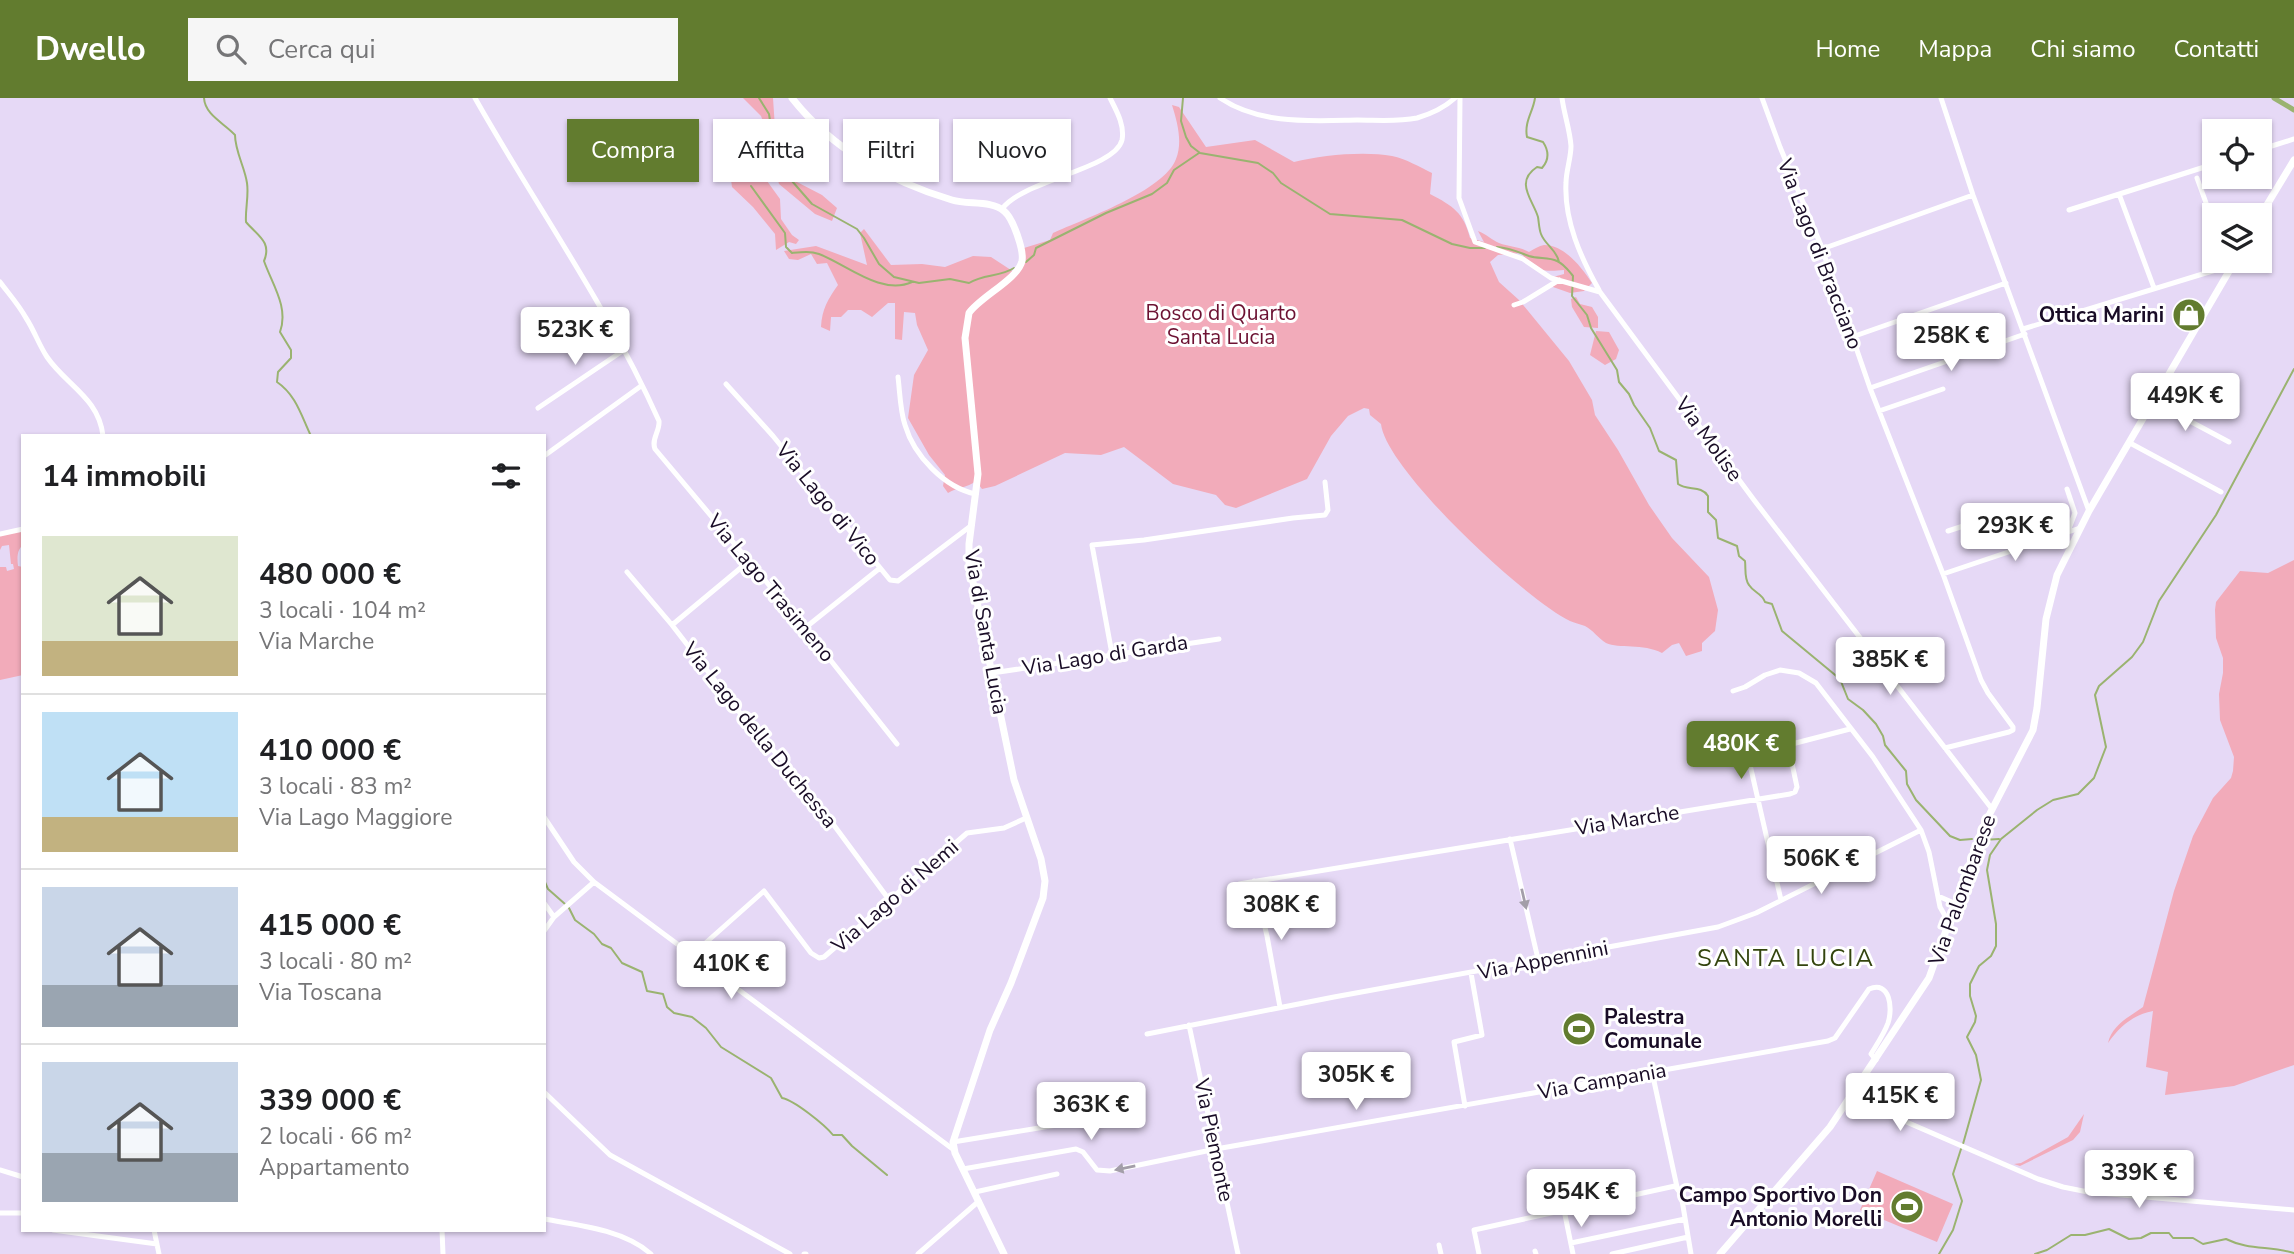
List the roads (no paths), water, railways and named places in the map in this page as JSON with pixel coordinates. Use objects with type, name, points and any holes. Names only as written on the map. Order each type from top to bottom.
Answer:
[{"type":"street","name":"Via Lago Trasimeno","points":[[475,98],[560,237],[624,350],[658,419],[658,431],[653,441],[655,449],[805,628],[897,744]]},
{"type":"street","points":[[792,98],[820,129],[870,166],[949,199],[1002,209],[1015,197],[1114,152],[1120,143],[1122,130],[1110,98]]},
{"type":"street","points":[[1220,98],[1259,114],[1308,122],[1413,118],[1436,111],[1457,98]]},
{"type":"street","points":[[1457,98],[1458,198],[1475,242],[1523,259],[1544,274],[1600,292]]},
{"type":"street","name":"Via Molise","points":[[1562,98],[1571,146],[1566,185],[1568,207],[1575,240],[1587,270],[1600,292],[1754,499],[1992,809]]},
{"type":"street","name":"Via Lago di Bracciano","points":[[1762,98],[1822,249],[1870,387],[1983,685],[2014,727],[2009,732],[1945,748]]},
{"type":"street","points":[[1941,98],[1973,195],[2088,511]]},
{"type":"street","points":[[2272,146],[2294,139]]},
{"type":"street","points":[[2268,203],[2294,160]]},
{"type":"street","points":[[2069,210],[2202,168]]},
{"type":"street","points":[[2197,178],[2206,203]]},
{"type":"street","points":[[2119,194],[2154,288]]},
{"type":"street","points":[[1822,249],[1973,195]]},
{"type":"street","name":"Via di Santa Lucia","points":[[954,1146],[985,1045],[1045,889],[1041,859],[1013,776],[969,558],[978,474],[965,338],[966,319],[973,307],[1010,277],[1021,264],[1021,250],[1012,222],[1002,209]]},
{"type":"street","points":[[1870,387],[2024,331],[2202,273]]},
{"type":"street","name":"Via Palombarese","points":[[1720,1254],[1816,1145],[1851,1098],[1929,978],[1954,903],[1992,809],[2031,735],[2037,708],[2049,603],[2057,575],[2088,511],[2227,273]]},
{"type":"street","points":[[1514,305],[1559,280]]},
{"type":"street","points":[[0,282],[24,314],[49,359],[93,407],[101,422],[103,434]]},
{"type":"street","points":[[1852,337],[2006,283]]},
{"type":"street","points":[[538,408],[624,350]]},
{"type":"street","points":[[898,377],[905,425],[917,449],[947,482],[976,494]]},
{"type":"street","name":"Via Lago di Vico","points":[[726,384],[773,436],[890,580],[898,581],[972,525]]},
{"type":"street","points":[[546,455],[641,386]]},
{"type":"street","points":[[1879,411],[1942,388]]},
{"type":"street","points":[[2154,402],[2229,442]]},
{"type":"street","points":[[2130,443],[2221,492]]},
{"type":"street","points":[[1112,654],[1092,545],[1325,515],[1328,510],[1325,482]]},
{"type":"street","points":[[2067,489],[2075,513],[2068,531]]},
{"type":"street","points":[[1948,531],[1994,516]]},
{"type":"street","points":[[1942,574],[2080,528]]},
{"type":"street","points":[[0,534],[21,529]]},
{"type":"street","points":[[672,625],[749,561]]},
{"type":"street","points":[[805,628],[880,568]]},
{"type":"street","name":"Via Lago della Duchessa","points":[[627,572],[747,722],[799,778],[890,901]]},
{"type":"street","name":"Via Lago di Garda","points":[[992,673],[1219,639]]},
{"type":"street","points":[[1733,691],[1773,672],[1787,670],[1799,673],[1818,686],[1873,757],[1921,830],[1930,852],[1941,909],[1948,921]]},
{"type":"street","name":"Via Marche","points":[[1239,884],[1790,794],[1796,791],[1796,782],[1788,751],[1789,744],[1850,729]]},
{"type":"street","points":[[1748,756],[1782,900]]},
{"type":"street","name":"Via Lago di Nemi","points":[[692,955],[764,891],[811,953],[819,958],[827,955],[967,833],[1004,828],[1026,818]]},
{"type":"street","points":[[546,820],[574,862],[594,882],[954,1146],[1002,1253]]},
{"type":"street","name":"Via Appennini","points":[[1147,1034],[1538,959],[1718,930],[1921,830]]},
{"type":"street","points":[[1510,839],[1538,959]]},
{"type":"street","points":[[1254,881],[1280,1007]]},
{"type":"street","points":[[546,928],[554,917],[594,882]]},
{"type":"street","points":[[1938,896],[1954,903]]},
{"type":"street","points":[[546,906],[554,917]]},
{"type":"street","points":[[1465,1106],[1454,1042],[1482,1035],[1471,973]]},
{"type":"street","name":"Via Campania","points":[[964,1169],[1076,1149],[1084,1153],[1095,1169],[1107,1171],[1216,1149],[1831,1040],[1869,989],[1876,986],[1883,988],[1888,994],[1889,1018],[1871,1054],[1876,1060]]},
{"type":"street","name":"Via Piemonte","points":[[1189,1025],[1238,1254]]},
{"type":"street","points":[[1652,1072],[1677,1187],[1681,1194],[1691,1254]]},
{"type":"street","points":[[546,1094],[612,1156],[790,1254]]},
{"type":"street","points":[[1851,1098],[2038,1178],[2080,1191],[2294,1210]]},
{"type":"street","points":[[954,1146],[1075,1122]]},
{"type":"street","points":[[0,1170],[21,1176]]},
{"type":"street","points":[[975,1192],[1057,1174]]},
{"type":"street","points":[[1479,1254],[1474,1230],[1677,1187]]},
{"type":"street","points":[[918,1254],[979,1201]]},
{"type":"street","points":[[1564,1210],[1573,1254]]},
{"type":"street","points":[[0,1213],[21,1213]]},
{"type":"street","points":[[546,1219],[612,1234],[651,1254]]},
{"type":"street","points":[[1571,1243],[1685,1220]]},
{"type":"street","points":[[68,1232],[157,1244]]},
{"type":"street","points":[[154,1232],[159,1254]]},
{"type":"street","points":[[442,1232],[443,1254]]},
{"type":"street","points":[[1612,1254],[1688,1237]]},
{"type":"street","points":[[1439,1245],[1441,1254]]},
{"type":"waterway","points":[[204,98],[211,114],[235,135],[247,183],[246,222],[265,244],[264,261],[281,305],[280,332],[291,350],[291,358],[278,372],[277,382],[293,399],[310,434]]},
{"type":"waterway","points":[[759,98],[769,114],[772,134],[785,173],[812,204],[857,229],[879,264],[894,277],[919,283],[950,279],[969,283],[1014,268]]},
{"type":"waterway","points":[[1183,98],[1181,121],[1191,146],[1200,153],[1258,163],[1273,173],[1281,183],[1330,214],[1402,220],[1452,244],[1485,248]]},
{"type":"waterway","points":[[1535,98],[1527,137],[1543,142],[1547,155],[1542,168],[1537,167],[1530,173],[1526,185],[1538,217],[1541,234],[1559,262]]},
{"type":"waterway","points":[[2274,98],[2294,110]]},
{"type":"waterway","points":[[1026,262],[1034,255],[1036,248],[1106,213],[1152,194],[1167,183],[1174,170],[1199,153]]},
{"type":"waterway","points":[[751,186],[785,233],[786,247],[792,253],[819,254],[864,277],[888,285],[912,282]]},
{"type":"waterway","points":[[1497,247],[1554,260],[1564,265],[1573,276],[1572,296],[1587,315],[1591,328],[1617,370],[1619,382],[1650,428],[1659,451],[1676,460],[1678,484],[1702,490],[1708,496],[1708,512],[1716,520],[1718,538],[1737,546],[1739,556],[1745,561],[1747,583],[1765,602],[1772,604],[1782,631],[1840,679],[1848,699],[1876,724],[1885,745],[1906,771],[1907,784],[1916,800],[1950,836],[1960,840],[1972,839]]},
{"type":"waterway","points":[[1963,1144],[1981,1080],[1976,1055],[1967,1037],[1976,1016],[1970,996],[1970,984],[1979,966],[1991,956],[1996,946],[1996,924],[1987,870],[1990,855],[2001,839],[2037,810],[2053,800],[2078,794],[2094,778],[2106,747],[2095,695],[2099,686],[2132,657],[2143,642],[2159,601],[2216,515],[2294,369]]},
{"type":"waterway","points":[[1983,840],[1999,839]]},
{"type":"waterway","points":[[546,884],[565,904]]},
{"type":"waterway","points":[[569,908],[575,920],[594,934],[602,944],[611,948],[622,963],[642,972],[647,991],[663,994],[667,1007],[674,1013],[692,1017],[706,1028],[721,1047],[771,1078],[782,1098],[794,1103],[833,1135],[842,1135],[887,1175]]},
{"type":"waterway","points":[[1939,1254],[1953,1230],[1962,1201],[1953,1174],[1961,1149]]},
{"type":"waterway","points":[[2035,1254],[2071,1235],[2085,1235],[2109,1229],[2129,1239],[2141,1238],[2151,1233],[2169,1233],[2173,1238],[2193,1238],[2203,1244],[2226,1239],[2243,1245],[2294,1253]]},
{"type":"place","name":"Ottica Marini","points":[[2189,315]]},
{"type":"place","name":"Palestra Comunale","points":[[1579,1029]]},
{"type":"place","name":"Campo Sportivo Don Antonio Morelli","points":[[1907,1207]]},
{"type":"district","name":"SANTA LUCIA","points":[[1786,958]]},
{"type":"park label","name":"Bosco di Quarto Santa Lucia","points":[[1221,325]]}]
